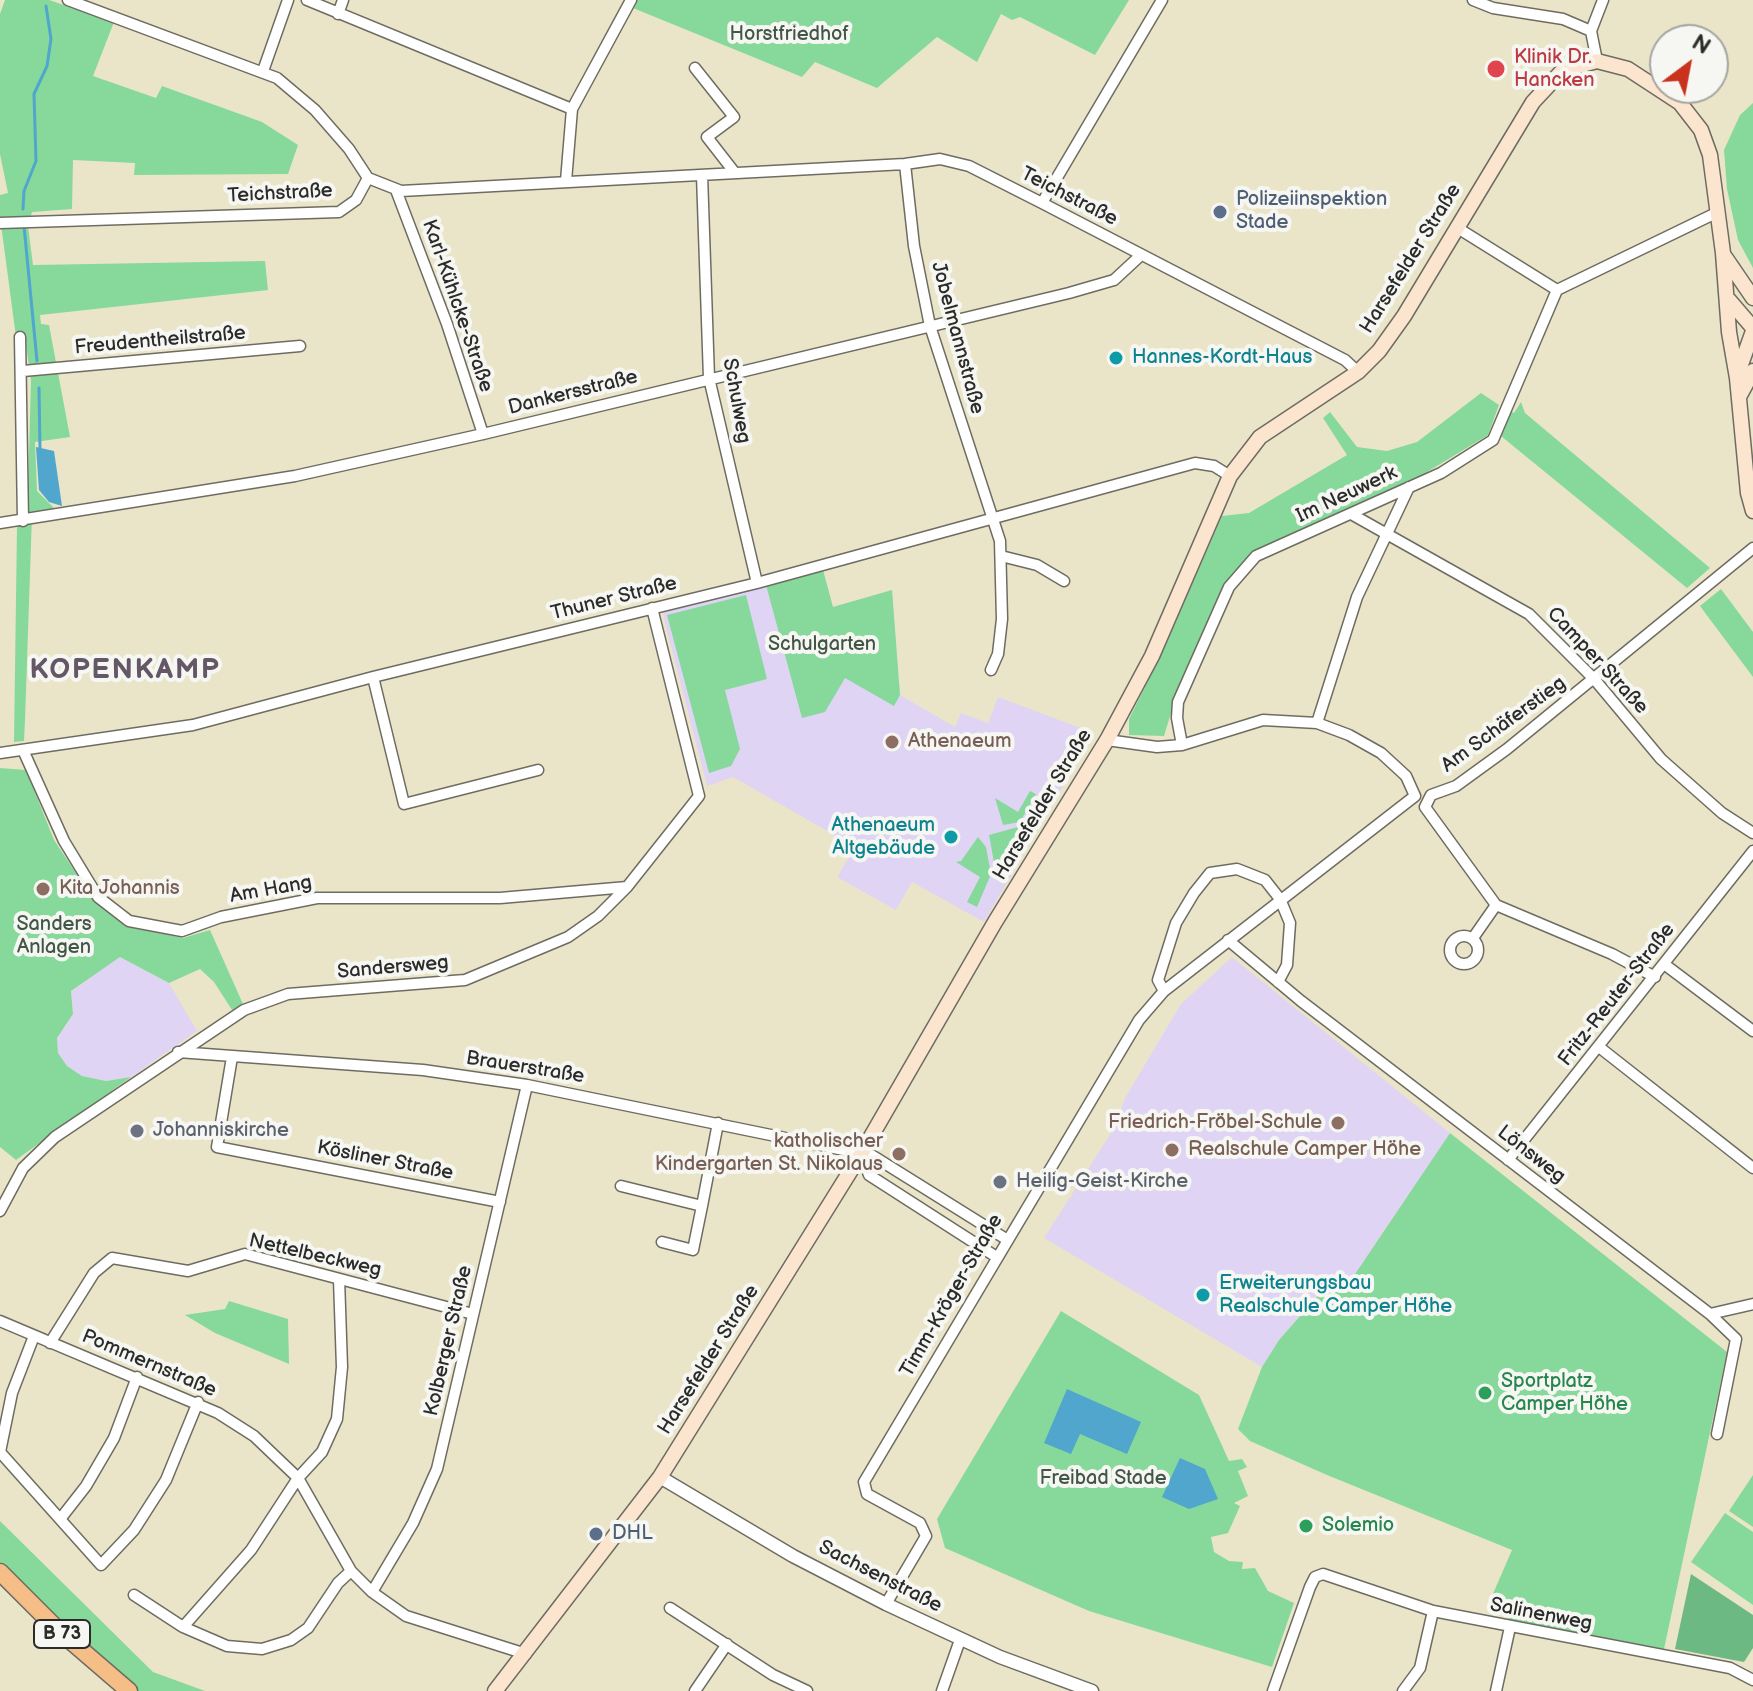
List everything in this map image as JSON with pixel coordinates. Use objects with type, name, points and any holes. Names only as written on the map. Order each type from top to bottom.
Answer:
[{"type":"main road","points":[[1597,61],[1628,69],[1680,103],[1701,130],[1710,155],[1723,253],[1729,332],[1748,432],[1748,493],[1753,511]]},
{"type":"main road","name":"Harsefelder Straße","points":[[495,1691],[660,1477],[861,1154],[995,922],[1107,740],[1152,656],[1230,476],[1260,437],[1358,372],[1404,316],[1533,102],[1563,70],[1597,61]]},
{"type":"main road","points":[[1723,253],[1753,298]]},
{"type":"main road","points":[[1726,297],[1751,324]]},
{"type":"main road","points":[[1729,332],[1751,324]]},
{"type":"main road","points":[[1737,378],[1751,324]]},
{"type":"main road","points":[[1739,397],[1753,371]]},
{"type":"main road","name":"B 73","points":[[0,1572],[57,1629],[129,1691]]},
{"type":"street","points":[[68,0],[277,78],[315,110],[349,149],[368,178]]},
{"type":"street","points":[[263,71],[288,0]]},
{"type":"street","points":[[307,0],[572,109]]},
{"type":"street","points":[[338,14],[343,0]]},
{"type":"street","points":[[566,181],[572,109],[631,0]]},
{"type":"street","points":[[1042,203],[1162,0]]},
{"type":"street","points":[[1473,0],[1493,8],[1563,19],[1591,31]]},
{"type":"street","points":[[1597,61],[1591,31],[1603,0]]},
{"type":"street","points":[[695,68],[734,117],[707,137],[735,173]]},
{"type":"street","name":"Teichstraße","points":[[0,223],[339,212],[356,200],[368,178],[396,190],[905,164],[940,159],[969,166],[1042,203],[1345,360],[1358,372]]},
{"type":"street","name":"Jobelmannstraße","points":[[905,164],[914,246],[930,326],[990,519],[1000,541],[1002,619],[998,654],[991,670]]},
{"type":"street","name":"Schulweg","points":[[702,175],[709,378],[757,583]]},
{"type":"street","name":"Karl-Kühlcke-Straße","points":[[396,190],[447,324],[483,434]]},
{"type":"street","points":[[1456,227],[1557,290],[1716,213]]},
{"type":"street","name":"Dankersstraße","points":[[0,523],[295,476],[483,434],[1114,280],[1141,255]]},
{"type":"street","name":"Im Neuwerk","points":[[1182,745],[1177,718],[1178,702],[1229,587],[1256,556],[1441,473],[1493,440],[1557,290]]},
{"type":"street","points":[[20,337],[23,371],[23,521]]},
{"type":"street","name":"Freudentheilstraße","points":[[23,371],[300,346]]},
{"type":"street","name":"Thuner Straße","points":[[0,753],[193,725],[373,677],[757,583],[1195,463],[1214,466],[1230,476]]},
{"type":"street","points":[[1317,723],[1357,597],[1409,487]]},
{"type":"street","name":"Camper Straße","points":[[1353,515],[1529,614],[1595,680],[1661,759],[1722,813],[1753,833]]},
{"type":"street","name":"Am Schäferstieg","points":[[1496,905],[1425,807],[1431,795],[1456,786],[1485,767],[1753,548]]},
{"type":"street","points":[[1001,556],[1037,565],[1064,581]]},
{"type":"street","name":"Sandersweg","points":[[0,1211],[23,1168],[55,1137],[244,1010],[288,994],[465,980],[568,937],[627,887],[699,796],[652,608]]},
{"type":"street","points":[[373,677],[404,804],[538,770]]},
{"type":"street","points":[[1107,740],[1142,748],[1182,745],[1245,723],[1281,718],[1317,723],[1367,743],[1393,763],[1413,787],[1415,796],[1408,803],[1228,940]]},
{"type":"street","name":"Am Hang","points":[[23,750],[64,841],[98,897],[129,921],[182,931],[221,917],[317,898],[500,898],[627,887]]},
{"type":"street","name":"Fritz-Reuter-Straße","points":[[1508,1160],[1753,851]]},
{"type":"street","points":[[1164,991],[1158,980],[1176,923],[1210,873],[1237,869],[1265,880],[1280,899],[1290,923],[1291,943],[1287,965],[1278,982]]},
{"type":"street","points":[[1473,938],[1496,905],[1612,954],[1655,977]]},
{"type":"street","name":"Lönsweg","points":[[1228,940],[1278,982],[1710,1314],[1736,1339],[1717,1434]]},
{"type":"street","name":"Timm-Kröger-Straße","points":[[886,1604],[926,1536],[920,1523],[867,1494],[864,1482],[995,1256],[1139,1020],[1164,991],[1228,940]]},
{"type":"street","points":[[1664,964],[1753,1031]]},
{"type":"street","points":[[1599,1047],[1753,1168]]},
{"type":"street","name":"Brauerstraße","points":[[178,1052],[423,1070],[527,1085],[873,1156],[1006,1239]]},
{"type":"street","name":"Kösliner Straße","points":[[232,1057],[217,1147],[500,1202]]},
{"type":"street","name":"Kolberger Straße","points":[[372,1592],[413,1523],[437,1469],[527,1085]]},
{"type":"street","points":[[662,1242],[693,1250],[718,1123]]},
{"type":"street","points":[[861,1154],[869,1175],[995,1256]]},
{"type":"street","points":[[621,1186],[702,1206]]},
{"type":"street","name":"Nettelbeckweg","points":[[50,1343],[94,1273],[112,1258],[188,1271],[245,1254],[473,1314]]},
{"type":"street","points":[[183,1627],[251,1550],[298,1478],[322,1452],[337,1419],[342,1367],[339,1279]]},
{"type":"street","points":[[1710,1314],[1753,1304]]},
{"type":"street","name":"Pommernstraße","points":[[0,1321],[198,1402],[254,1436],[298,1478],[332,1532],[351,1571],[372,1592],[406,1616],[526,1654]]},
{"type":"street","points":[[34,1336],[12,1393],[0,1452],[101,1565],[134,1530],[166,1480],[198,1402]]},
{"type":"street","points":[[61,1518],[86,1486],[114,1438],[137,1377]]},
{"type":"street","name":"Sachsenstraße","points":[[660,1477],[793,1556],[886,1604],[960,1640],[1092,1691]]},
{"type":"street","points":[[134,1595],[183,1627],[227,1646],[262,1649],[291,1640],[308,1628],[338,1583],[351,1571]]},
{"type":"street","name":"Salinenweg","points":[[1273,1691],[1310,1587],[1315,1577],[1323,1574],[1433,1611],[1730,1668],[1753,1680]]},
{"type":"street","points":[[670,1608],[773,1675],[807,1691]]},
{"type":"street","points":[[1403,1691],[1420,1668],[1433,1611]]},
{"type":"street","points":[[1496,1691],[1510,1627]]},
{"type":"street","points":[[942,1691],[960,1640]]},
{"type":"street","points":[[695,1691],[727,1644]]},
{"type":"shaded area","name":"Athenaeum","points":[[823,570],[833,607],[892,590],[900,695],[955,727],[961,713],[988,723],[998,697],[1094,733],[984,922],[912,882],[896,910],[837,877],[855,847],[733,777],[707,786],[663,615],[665,611]]},
{"type":"shaded area","points":[[120,957],[169,983],[197,1031],[131,1077],[106,1081],[82,1076],[67,1066],[58,1053],[57,1038],[73,1014],[71,991]]},
{"type":"shaded area","name":"Realschule Camper Höhe","points":[[1232,957],[1450,1133],[1351,1280],[1322,1291],[1279,1340],[1262,1367],[1044,1238],[1113,1130],[1125,1098],[1181,1004]]},
{"type":"green space","points":[[5,0],[49,0],[114,22],[93,76],[156,98],[162,86],[262,122],[298,145],[288,174],[134,175],[135,163],[73,160],[72,209],[32,212],[28,226],[33,265],[265,261],[268,290],[40,315],[41,324],[49,325],[70,437],[35,442],[37,491],[57,511],[32,515],[24,741],[14,742],[17,526],[27,525],[31,380],[25,338],[16,337],[0,217],[0,195],[8,193],[0,154],[0,14]]},
{"type":"green space","name":"Horstfriedhof","points":[[637,0],[1129,0],[1095,55],[1020,17],[1012,20],[1001,14],[977,62],[937,37],[877,88],[815,62],[802,77],[633,8]]},
{"type":"green space","points":[[1753,103],[1753,268],[1738,240],[1727,189],[1724,150],[1740,115]]},
{"type":"green space","points":[[1481,393],[1499,405],[1488,435],[1409,483],[1254,554],[1221,591],[1175,700],[1164,736],[1129,735],[1129,719],[1164,649],[1222,516],[1249,513],[1347,455],[1323,418],[1330,412],[1357,447],[1387,451],[1417,442]]},
{"type":"green space","points":[[1521,402],[1525,413],[1710,568],[1687,588],[1501,436],[1510,411],[1514,413]]},
{"type":"green space","name":"Schulgarten","points":[[823,570],[833,607],[892,590],[900,695],[894,706],[845,678],[825,712],[802,718],[766,585]]},
{"type":"green space","points":[[1721,589],[1753,632],[1753,677],[1700,606]]},
{"type":"green space","points":[[746,595],[767,679],[725,690],[740,749],[731,766],[709,773],[667,615]]},
{"type":"green space","name":"Sanders Anlagen","points":[[0,768],[26,770],[54,840],[94,900],[126,926],[183,938],[210,930],[243,1004],[232,1010],[214,982],[200,969],[169,983],[120,957],[71,991],[73,1014],[57,1038],[58,1053],[67,1066],[82,1076],[106,1081],[131,1077],[16,1160],[0,1147]]},
{"type":"green space","points":[[1030,791],[1036,794],[1020,822],[1003,825],[995,798],[1018,812]]},
{"type":"green space","points":[[1025,825],[996,873],[989,835]]},
{"type":"green space","points":[[978,837],[986,847],[991,874],[977,907],[967,902],[980,877],[956,862],[961,861]]},
{"type":"green space","name":"Sportplatz Camper Höhe","points":[[1450,1133],[1727,1352],[1664,1649],[1508,1620],[1511,1611],[1492,1596],[1512,1550],[1250,1441],[1238,1429],[1262,1367],[1279,1340],[1322,1291],[1351,1280]]},
{"type":"green space","points":[[229,1301],[288,1319],[289,1364],[215,1333],[185,1315],[225,1309]]},
{"type":"green space","name":"Freibad Stade","points":[[1061,1311],[1199,1395],[1229,1461],[1242,1459],[1247,1467],[1238,1471],[1248,1496],[1234,1503],[1240,1506],[1228,1533],[1211,1537],[1214,1552],[1229,1561],[1243,1562],[1242,1569],[1255,1568],[1268,1591],[1294,1603],[1272,1667],[1089,1611],[945,1548],[937,1519]]},
{"type":"green space","points":[[1753,1475],[1753,1527],[1729,1511]]},
{"type":"green space","points":[[1725,1513],[1753,1532],[1753,1605],[1691,1562]]},
{"type":"green space","points":[[0,1521],[153,1672],[205,1691],[138,1691],[122,1678],[0,1562]]},
{"type":"green space","points":[[1691,1574],[1753,1615],[1753,1648],[1744,1662],[1675,1649]]},
{"type":"water","points":[[36,447],[54,451],[62,506],[49,502],[39,490]]},
{"type":"water","points":[[1067,1389],[1141,1422],[1127,1454],[1080,1434],[1071,1454],[1044,1443]]},
{"type":"water","points":[[1180,1458],[1205,1469],[1218,1499],[1189,1509],[1162,1497]]},
{"type":"waterway","points":[[23,209],[24,191],[36,161],[34,94],[47,66],[51,39],[46,6]]},
{"type":"waterway","points":[[24,226],[37,361]]},
{"type":"waterway","points":[[39,388],[40,450]]},
{"type":"place","name":"Klinik Dr. Hancken","points":[[1496,69]]},
{"type":"place","name":"Polizeiinspektion Stade","points":[[1220,212]]},
{"type":"place","name":"Hannes-Kordt-Haus","points":[[1116,358]]},
{"type":"place","name":"Athenaeum","points":[[892,742]]},
{"type":"place","name":"Athenaeum Altgebäude","points":[[951,837]]},
{"type":"place","name":"Kita Johannis","points":[[43,889]]},
{"type":"place","name":"Friedrich-Fröbel-Schule","points":[[1338,1123]]},
{"type":"place","name":"Johanniskirche","points":[[137,1131]]},
{"type":"place","name":"Realschule Camper Höhe","points":[[1172,1150]]},
{"type":"place","name":"katholischer Kindergarten St. Nikolaus","points":[[899,1154]]},
{"type":"place","name":"Heilig-Geist-Kirche","points":[[1000,1182]]},
{"type":"place","name":"Erweiterungsbau Realschule Camper Höhe","points":[[1203,1295]]},
{"type":"place","name":"Sportplatz Camper Höhe","points":[[1485,1393]]},
{"type":"place","name":"Solemio","points":[[1306,1526]]},
{"type":"place","name":"DHL","points":[[596,1534]]},
{"type":"district","name":"KOPENKAMP","points":[[125,671]]}]
